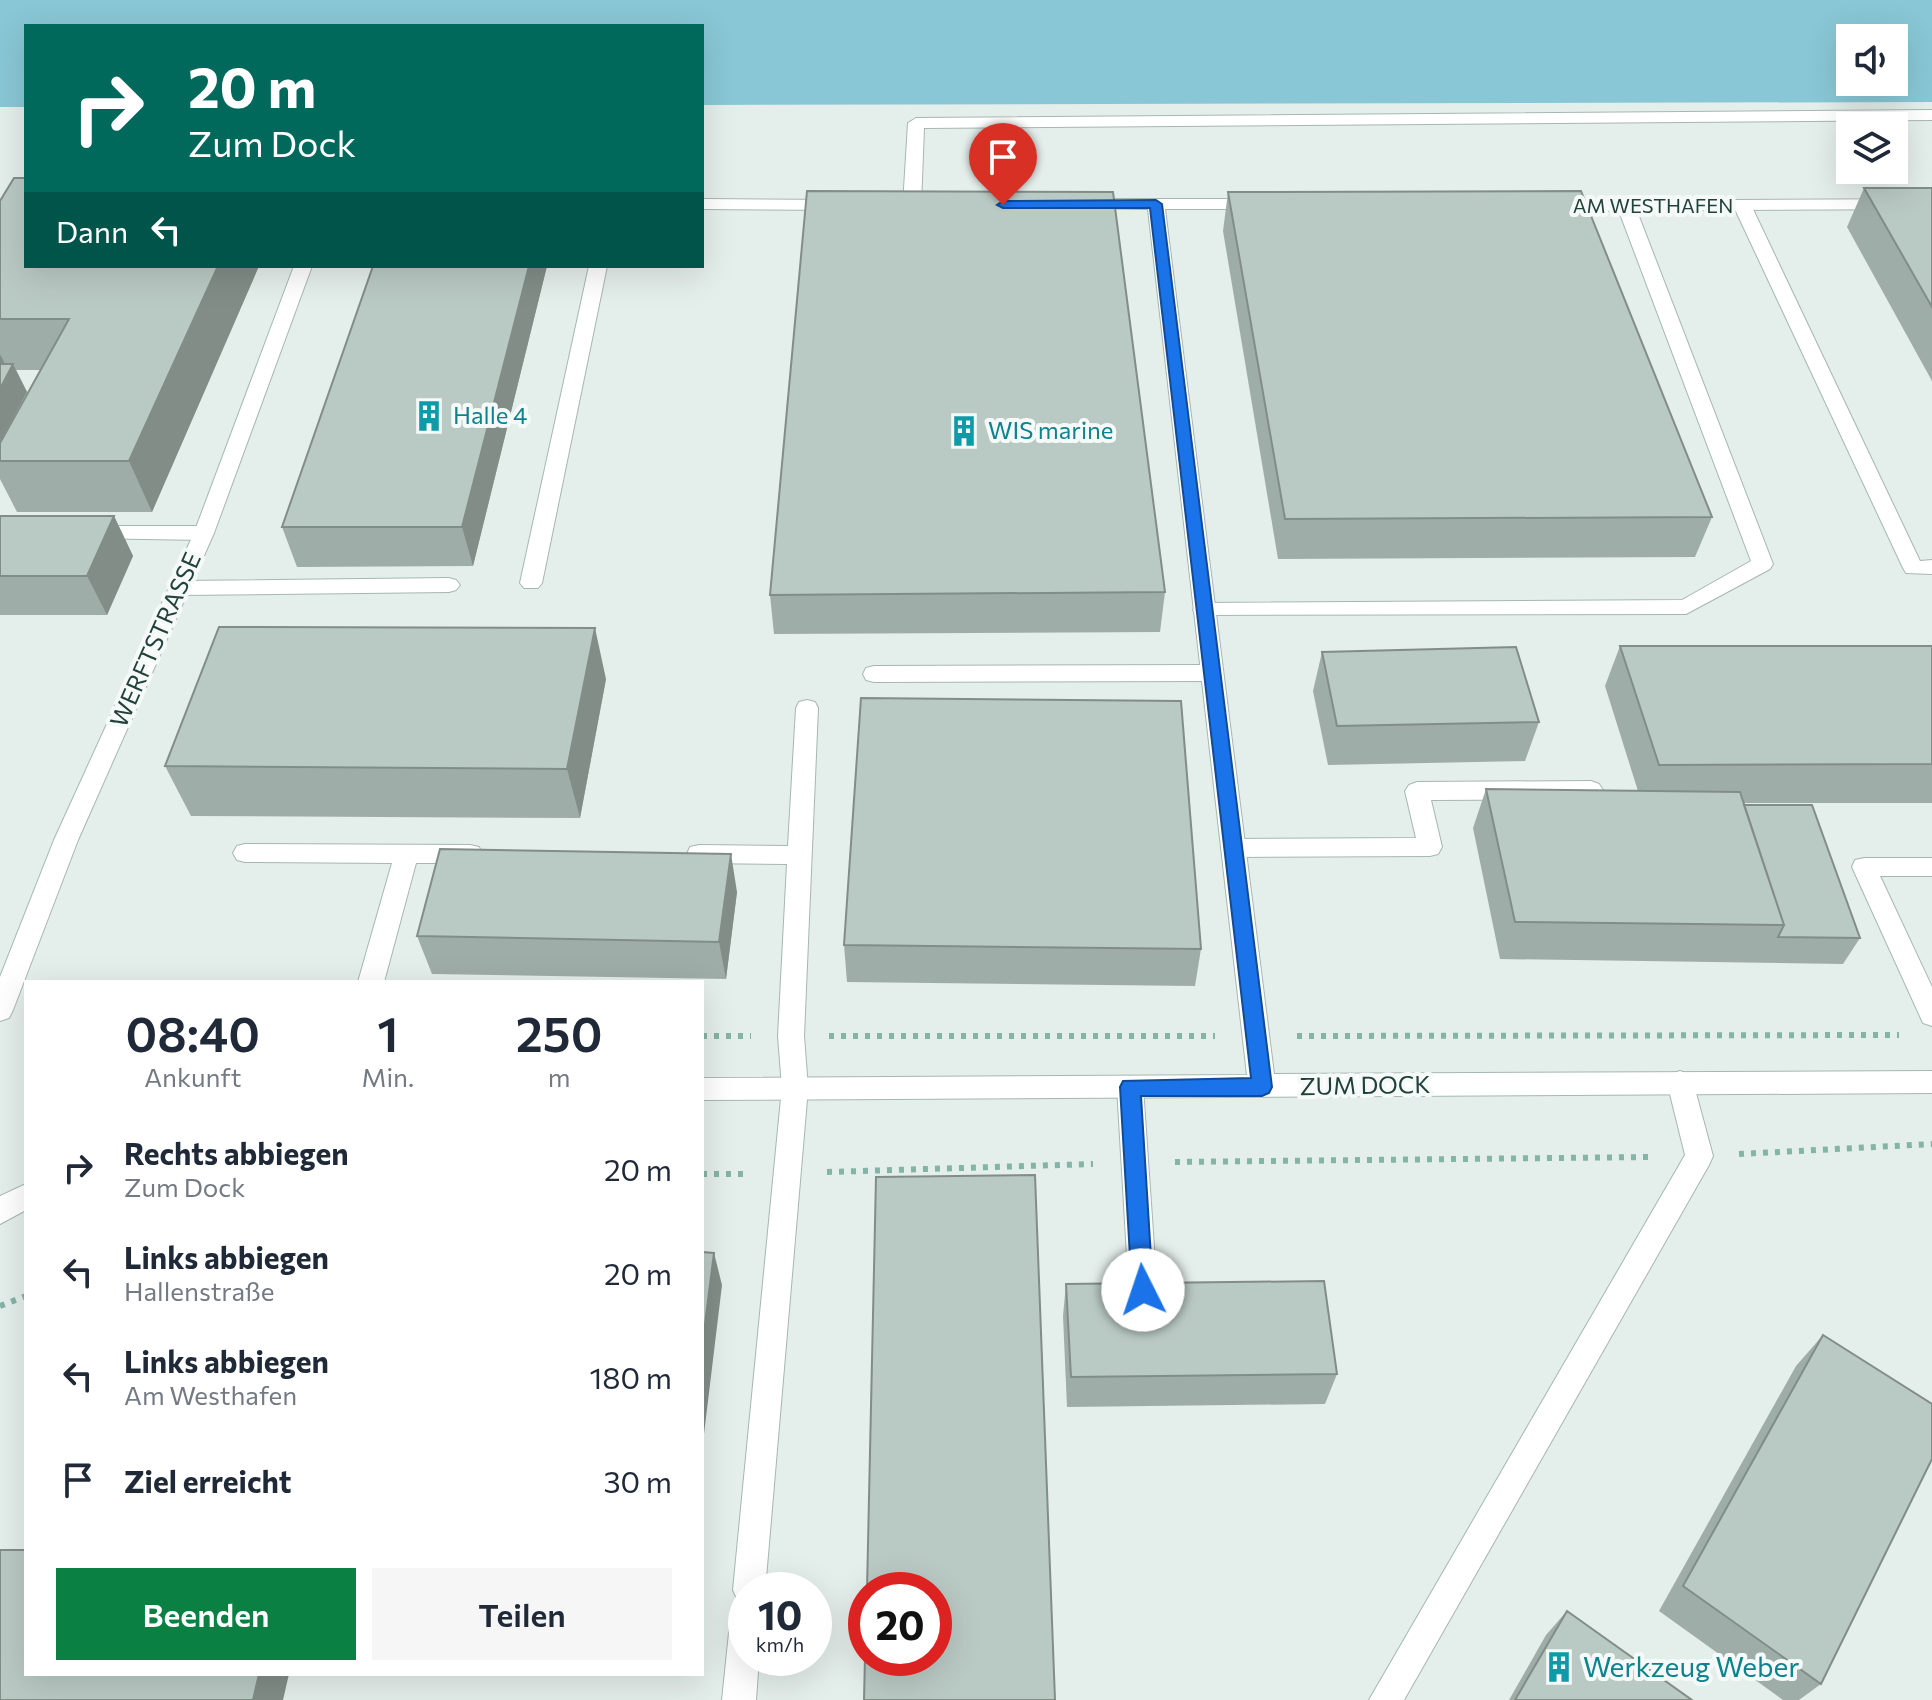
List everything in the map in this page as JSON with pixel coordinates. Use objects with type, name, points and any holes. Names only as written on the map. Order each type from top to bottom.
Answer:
[{"type":"street","points":[[912,205],[916,123],[1932,115]]},
{"type":"street","points":[[704,204],[852,205]]},
{"type":"street","points":[[1064,204],[1281,204]]},
{"type":"street","points":[[1156,204],[1262,1087]]},
{"type":"street","name":"AM WESTHAFEN","points":[[1532,206],[1932,204]]},
{"type":"street","points":[[1742,205],[1913,568],[1932,567]]},
{"type":"street","points":[[1204,610],[1686,607],[1763,564],[1626,206]]},
{"type":"street","name":"WERFTSTRASSE","points":[[0,1010],[66,840],[204,533],[302,268]]},
{"type":"street","points":[[531,583],[598,268]]},
{"type":"street","points":[[63,533],[204,533]]},
{"type":"street","points":[[179,588],[449,585]]},
{"type":"street","points":[[874,674],[1210,673]]},
{"type":"street","points":[[751,1572],[795,1088],[791,1036],[807,708]]},
{"type":"street","points":[[1233,848],[1430,847],[1417,791],[1591,790]]},
{"type":"street","points":[[245,853],[501,854]]},
{"type":"street","points":[[372,980],[407,853]]},
{"type":"street","points":[[674,854],[800,855]]},
{"type":"street","points":[[1932,867],[1864,867],[1932,1015]]},
{"type":"street","points":[[1386,1700],[1699,1156],[1680,1082]]},
{"type":"street","name":"ZUM DOCK","points":[[704,1089],[1932,1082]]},
{"type":"street","points":[[1130,1087],[1143,1290]]},
{"type":"street","points":[[0,1210],[24,1197]]},
{"type":"street","points":[[739,1700],[741,1676]]},
{"type":"path","points":[[704,1036],[1901,1035]]},
{"type":"path","points":[[704,1174],[1134,1162],[1699,1156],[1932,1144]]},
{"type":"path","points":[[0,1306],[24,1297]]},
{"type":"water","points":[[0,0],[1932,0],[1932,102],[704,105],[704,24],[24,24],[24,107],[0,107]]},
{"type":"building","points":[[14,178],[24,178],[24,268],[217,268],[129,461],[0,461],[0,443],[69,319],[0,319],[0,201]]},
{"type":"building","points":[[1864,188],[1932,188],[1932,307]]},
{"type":"building","name":"WIS marine","points":[[807,191],[1113,192],[1165,592],[770,595]]},
{"type":"building","points":[[1581,191],[1712,517],[1285,519],[1228,192]]},
{"type":"building","name":"Halle 4","points":[[372,268],[528,268],[462,527],[282,527]]},
{"type":"building","points":[[0,364],[13,364],[0,389]]},
{"type":"building","points":[[0,516],[114,516],[87,576],[0,576]]},
{"type":"building","points":[[219,627],[595,628],[567,769],[165,766]]},
{"type":"building","points":[[1620,646],[1932,646],[1932,764],[1659,765]]},
{"type":"building","points":[[1516,647],[1539,722],[1337,726],[1322,652]]},
{"type":"building","points":[[861,698],[1181,701],[1201,949],[844,945]]},
{"type":"building","points":[[1486,789],[1740,792],[1784,925],[1515,922]]},
{"type":"building","points":[[1744,805],[1812,805],[1860,938],[1778,937],[1784,925]]},
{"type":"building","points":[[440,849],[731,854],[719,942],[417,936]]},
{"type":"building","points":[[1035,1175],[1055,1700],[864,1700],[865,1676],[952,1676],[952,1572],[867,1572],[876,1177]]},
{"type":"building","points":[[704,1252],[714,1253],[704,1332]]},
{"type":"building","points":[[1324,1281],[1337,1374],[1071,1377],[1066,1284]]},
{"type":"building","points":[[1823,1335],[1932,1404],[1932,1459],[1821,1684],[1683,1586]]},
{"type":"building","points":[[0,1550],[24,1550],[24,1676],[259,1676],[253,1700],[0,1700]]},
{"type":"building","points":[[1567,1611],[1692,1700],[1515,1700]]},
{"type":"place","name":"Halle 4","points":[[429,416]]},
{"type":"place","name":"WIS marine","points":[[964,431]]},
{"type":"place","name":"Werkzeug Weber","points":[[1559,1667]]},
{"type":"route","points":[[1003,205],[1156,204],[1262,1087],[1130,1087],[1143,1290]]}]
